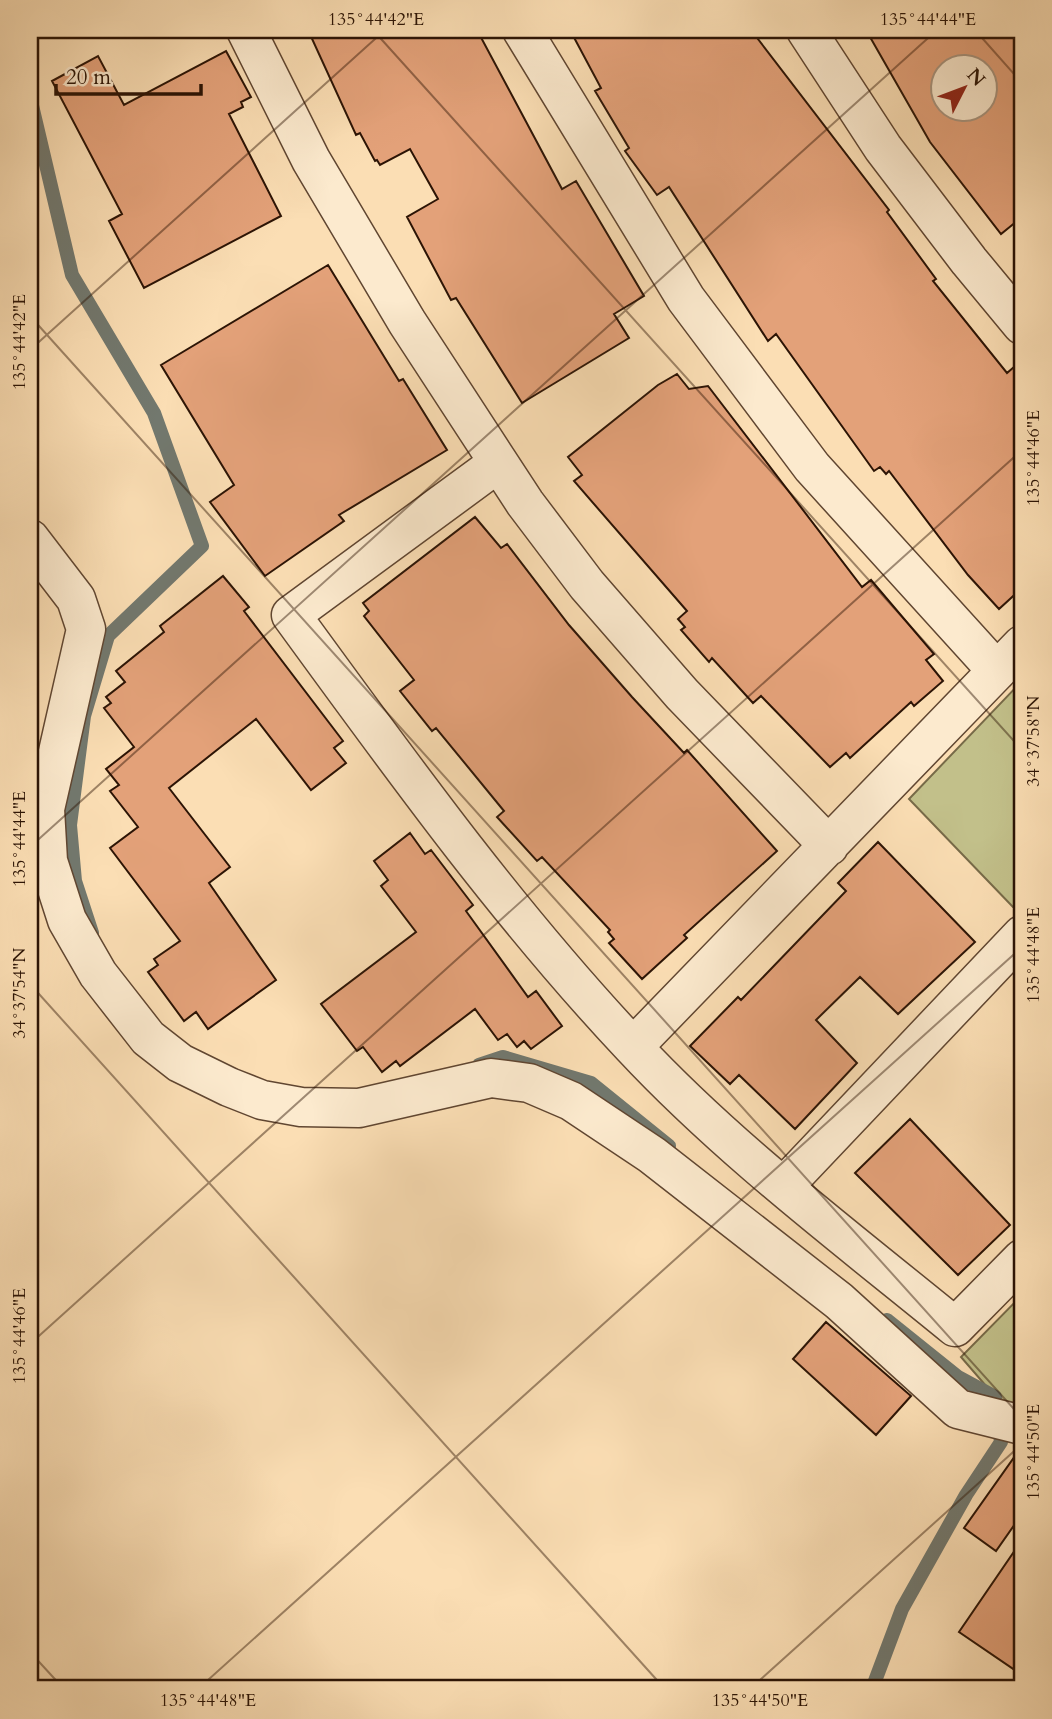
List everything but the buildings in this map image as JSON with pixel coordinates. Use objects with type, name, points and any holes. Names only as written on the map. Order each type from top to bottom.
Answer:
[{"type":"street","points":[[246,30],[311,160],[407,322],[498,463],[587,585],[682,694],[829,846]]},
{"type":"street","points":[[522,30],[686,299],[812,467],[1010,658],[633,1047]]},
{"type":"street","points":[[806,30],[883,148],[969,261],[1022,325]]},
{"type":"street","points":[[498,463],[291,615],[444,825],[542,947],[633,1047],[698,1112],[955,1327],[1022,1259]]},
{"type":"street","points":[[30,539],[76,599],[86,629],[45,809],[48,860],[67,920],[98,974],[148,1038],[180,1063],[229,1087],[262,1100],[302,1107],[359,1108],[491,1078],[529,1083],[571,1101],[652,1156],[839,1301],[958,1409],[1022,1425]]},
{"type":"street","points":[[784,1186],[1022,935]]},
{"type":"shaded area","points":[[1022,681],[1021,908],[1013,907],[909,799]]},
{"type":"shaded area","points":[[1022,1295],[1022,1412],[999,1401],[961,1357]]},
{"type":"waterway","points":[[30,97],[72,275],[154,413],[202,546],[108,636],[84,716],[70,825],[75,881],[92,933]]},
{"type":"waterway","points":[[479,1065],[503,1057],[591,1083],[669,1146]]},
{"type":"waterway","points":[[872,1689],[902,1609],[966,1495],[1001,1442],[995,1397],[958,1377],[887,1320]]}]
